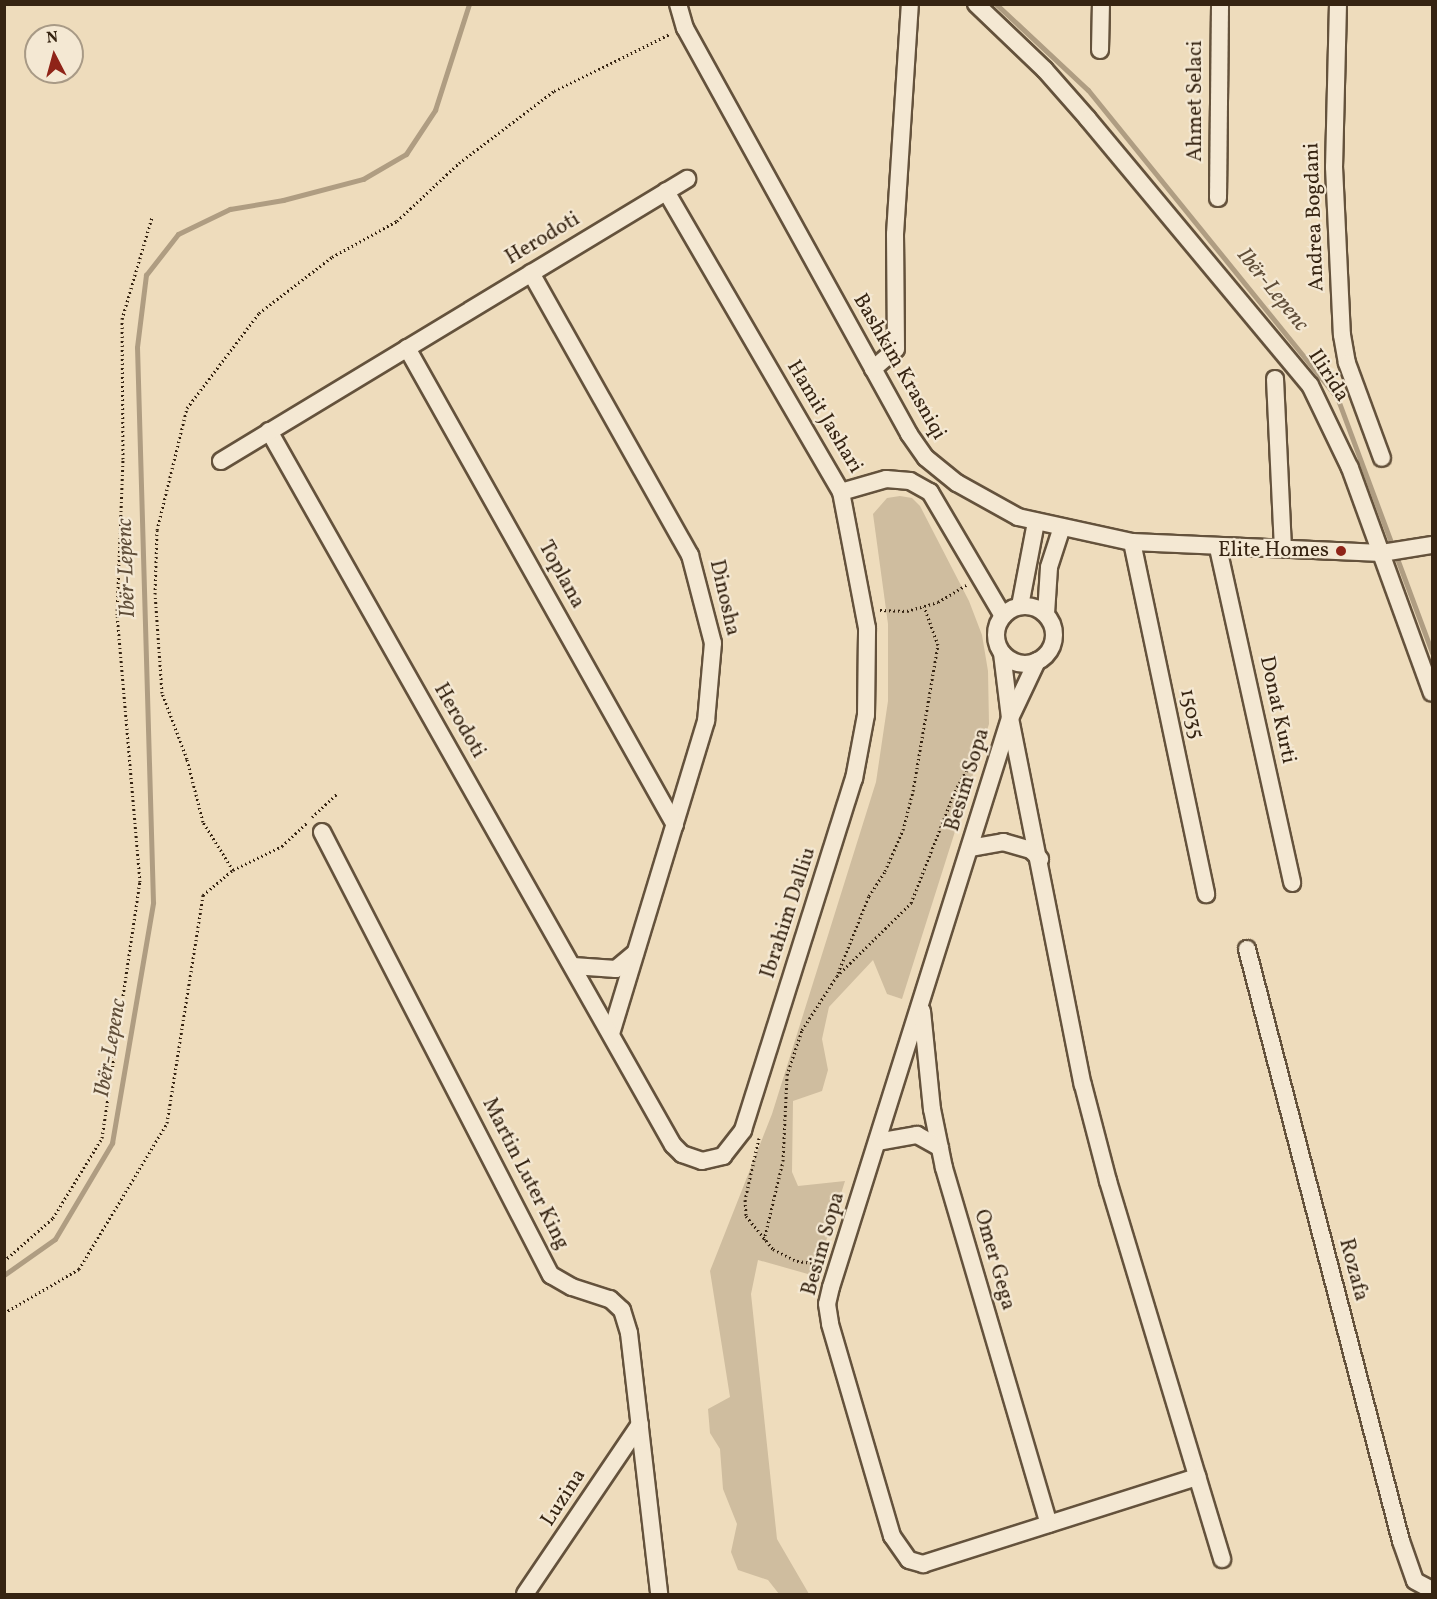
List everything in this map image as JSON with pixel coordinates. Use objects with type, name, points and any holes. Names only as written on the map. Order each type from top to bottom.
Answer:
[{"type":"street","name":"Bashkim Krasniqi","points":[[678,4],[685,28],[873,369],[926,458],[957,483],[1018,517],[1132,542],[1218,548],[1283,548],[1382,553],[1432,545]]},
{"type":"street","points":[[873,369],[896,349],[895,234],[910,4]]},
{"type":"street","name":"Ilirida","points":[[976,4],[1045,70],[1088,118],[1304,376],[1332,424],[1382,553],[1432,693]]},
{"type":"street","points":[[1100,51],[1101,4]]},
{"type":"street","name":"Ahmet Selaci","points":[[1218,198],[1220,4]]},
{"type":"street","name":"Andrea Bogdani","points":[[1338,4],[1334,167],[1342,335],[1347,363],[1382,458]]},
{"type":"street","name":"Herodoti","points":[[221,461],[687,179]]},
{"type":"street","name":"Hamit Jashari","points":[[666,191],[841,492],[886,479],[920,485],[938,501],[1003,616]]},
{"type":"street","name":"Dinosha","points":[[531,273],[690,555],[705,605],[713,643],[713,677],[706,721],[611,1033]]},
{"type":"street","name":"Toplana","points":[[407,348],[675,825]]},
{"type":"street","points":[[1275,379],[1283,548]]},
{"type":"street","name":"Herodoti","points":[[269,431],[611,1033]]},
{"type":"street","name":"Ibrahim Dalliu","points":[[611,1033],[673,1145],[682,1154],[702,1161],[731,1149],[743,1130],[854,779],[866,715],[867,628],[841,492]]},
{"type":"street","points":[[1020,606],[1036,522]]},
{"type":"street","name":"Besim Sopa","points":[[1062,527],[1049,567],[1046,614],[1054,640],[1037,661],[1010,718],[827,1304],[830,1324],[892,1536],[899,1549],[909,1560],[923,1564],[1198,1478]]},
{"type":"street","name":"15035","points":[[1132,542],[1206,894]]},
{"type":"street","name":"Donat Kurti","points":[[1218,548],[1292,883]]},
{"type":"street","points":[[1003,616],[1020,606],[1030,606],[1046,614]]},
{"type":"street","name":"Besim Sopa","points":[[1003,616],[996,634],[1002,653],[1010,718],[1089,1106],[1222,1559]]},
{"type":"street","points":[[1002,653],[1019,663],[1037,661]]},
{"type":"street","name":"Martin Luter King","points":[[322,832],[551,1275],[572,1287],[610,1299],[622,1310],[629,1333],[659,1594]]},
{"type":"street","points":[[970,848],[1003,842],[1031,850],[1040,859]]},
{"type":"street","name":"Rozafa","points":[[1247,949],[1401,1541],[1415,1581],[1432,1590]]},
{"type":"street","points":[[573,966],[616,969],[636,952]]},
{"type":"street","name":"Omer Gega","points":[[922,1004],[940,1148],[1049,1524]]},
{"type":"street","points":[[877,1142],[917,1135],[940,1148]]},
{"type":"street","name":"Luzina","points":[[525,1594],[640,1424]]},
{"type":"path","points":[[4,1261],[53,1218],[102,1138],[140,882],[117,615],[123,459],[122,319],[152,217]]},
{"type":"path","points":[[863,610],[907,611],[924,606],[980,577]]},
{"type":"path","points":[[764,1240],[783,1161],[788,1076],[802,1030],[837,976],[869,897],[885,871],[903,830],[913,791],[938,653],[934,630],[924,606]]},
{"type":"path","points":[[837,976],[911,903],[943,818],[970,764],[1002,746]]},
{"type":"path","points":[[4,1313],[79,1269],[166,1124],[203,895],[233,870],[282,846],[337,794]]},
{"type":"path","points":[[758,1128],[754,1171],[744,1208],[752,1227],[764,1240],[797,1261],[838,1267]]},
{"type":"shaded area","points":[[900,496],[912,498],[920,506],[969,601],[982,635],[988,671],[989,724],[902,999],[887,994],[873,960],[829,1007],[822,1039],[828,1070],[822,1091],[793,1101],[792,1172],[798,1186],[845,1181],[815,1276],[758,1260],[751,1294],[777,1539],[809,1594],[779,1594],[768,1580],[738,1570],[731,1552],[737,1524],[723,1489],[720,1449],[710,1433],[708,1409],[730,1397],[710,1271],[772,1114],[876,782],[888,701],[888,624],[873,514],[887,498]]},
{"type":"waterway","name":"Ibër-Lepenc","points":[[4,1275],[55,1239],[112,1143],[153,902],[137,347],[146,275],[178,234],[230,209],[283,200],[363,179],[406,154],[435,110],[469,4]]},
{"type":"waterway","name":"Ibër-Lepenc","points":[[996,4],[1088,90],[1337,397],[1432,653]]},
{"type":"place","name":"Elite Homes","points":[[1341,551]]}]
